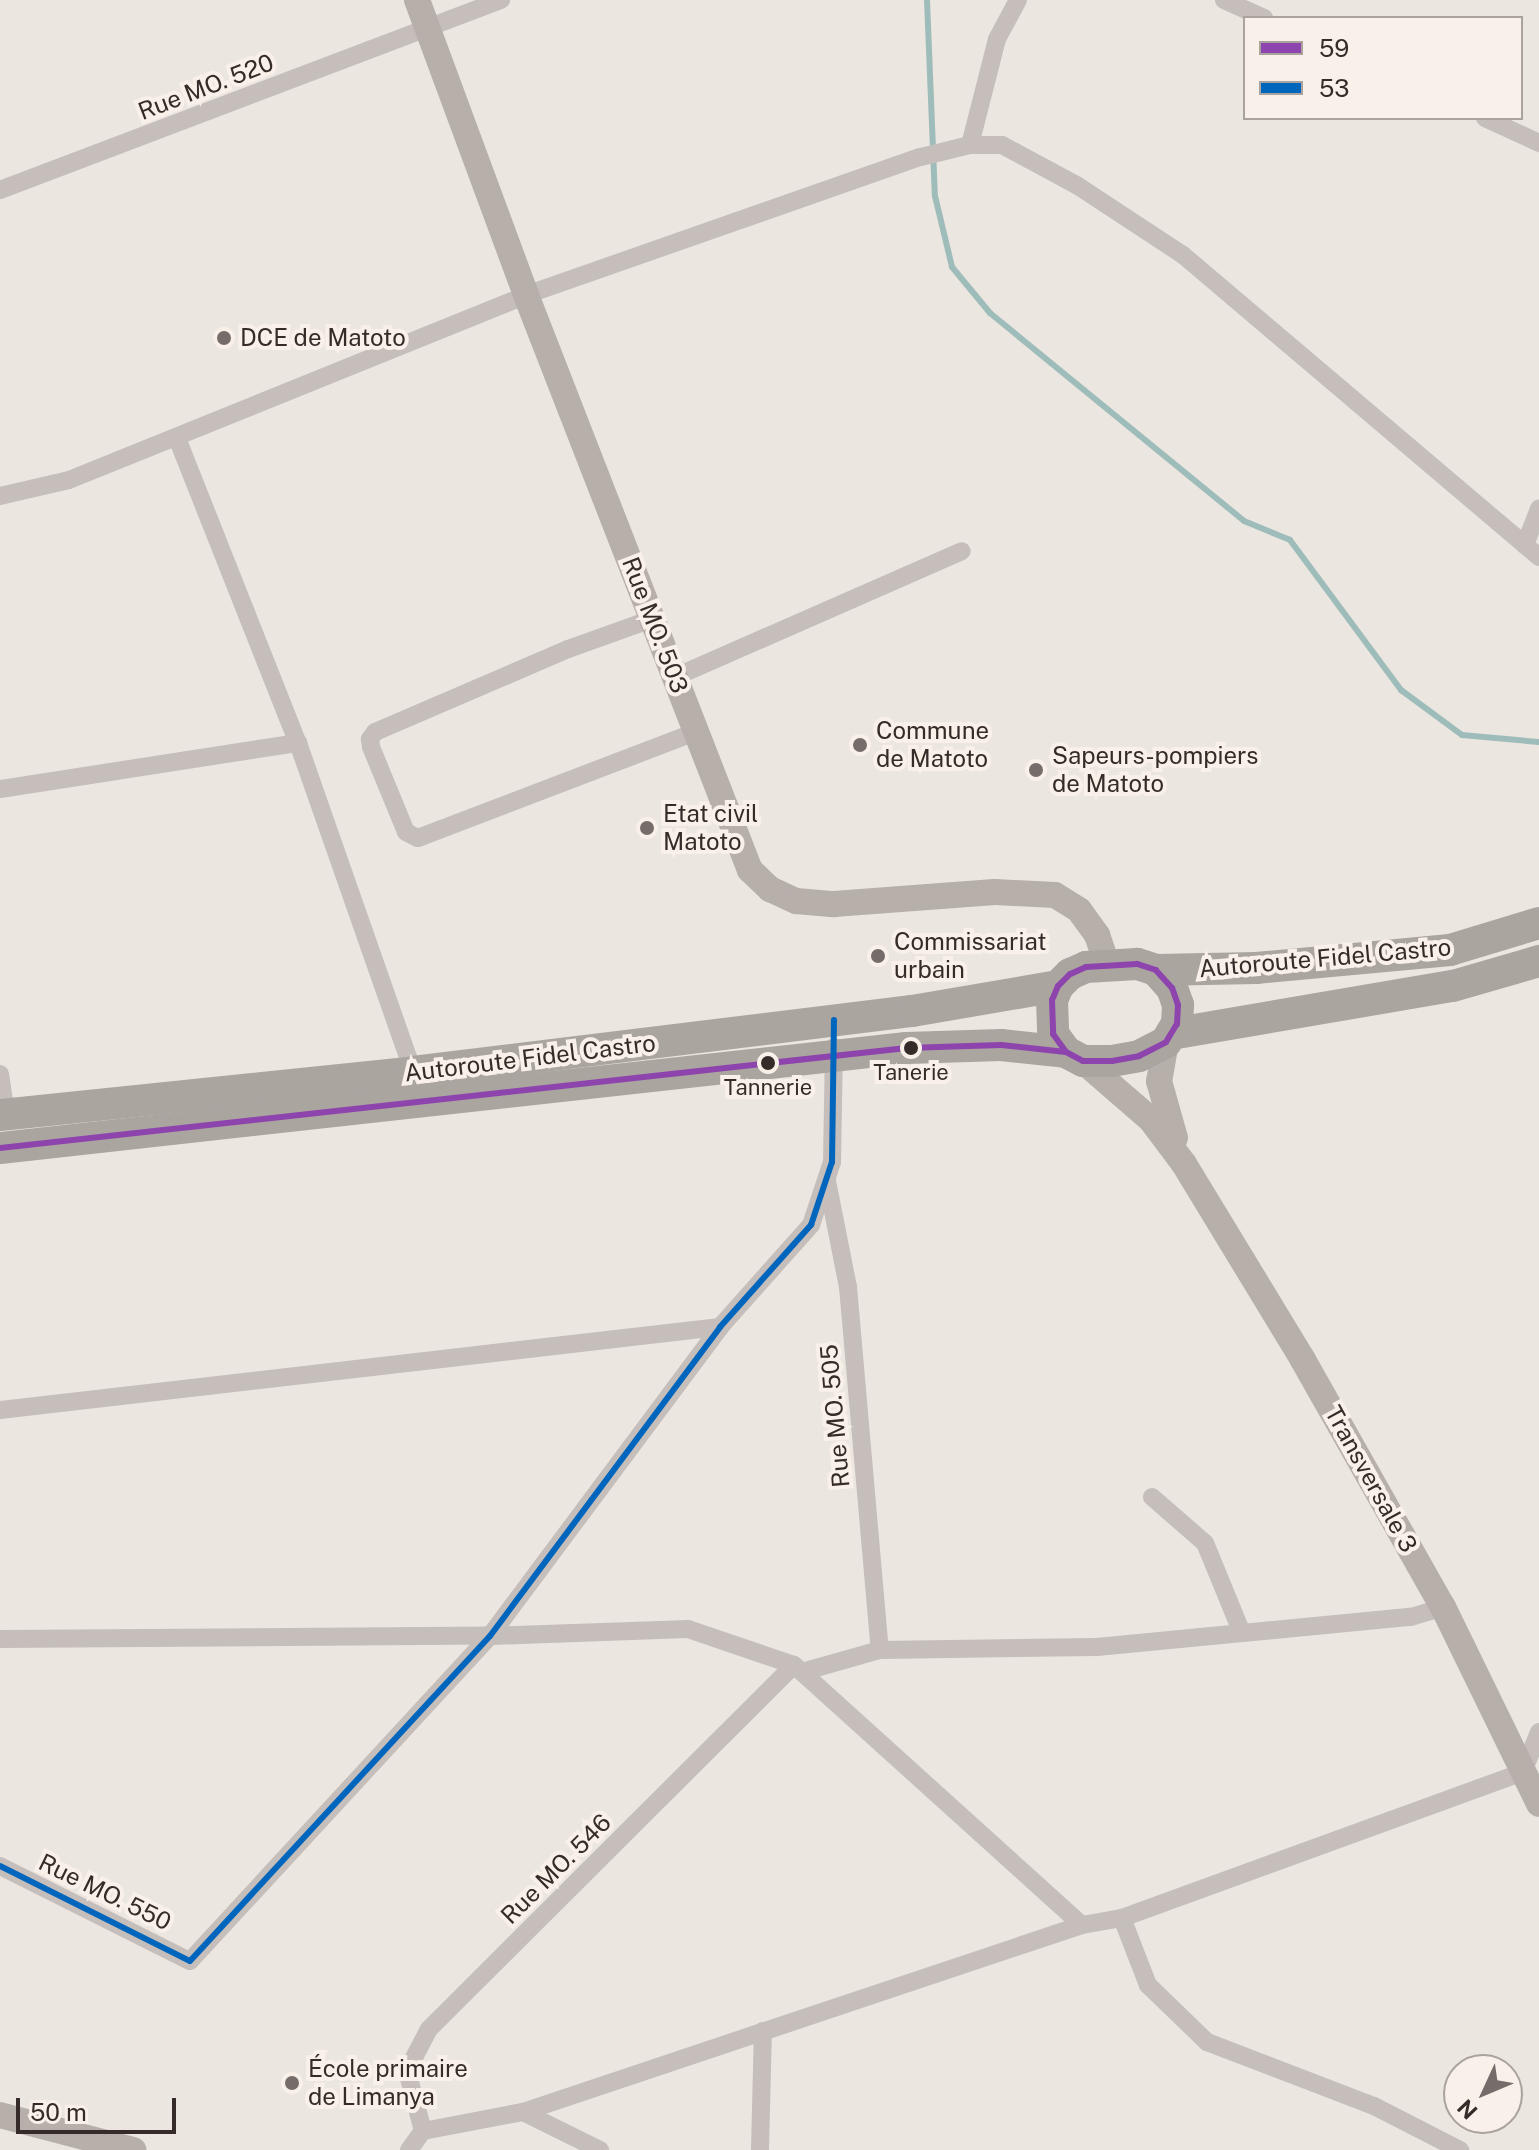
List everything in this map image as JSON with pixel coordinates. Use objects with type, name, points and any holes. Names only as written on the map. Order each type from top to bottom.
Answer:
[{"type":"highway","name":"Autoroute Fidel Castro","points":[[1156,970],[1256,968],[1450,950],[1539,923]]},
{"type":"highway","name":"Autoroute Fidel Castro","points":[[1168,1038],[1453,986],[1539,961]]},
{"type":"highway","points":[[1107,964],[1137,964],[1156,970],[1172,988],[1178,1005],[1177,1024],[1168,1038],[1139,1056],[1074,1057],[1053,1034],[1052,1000],[1058,986],[1070,974],[1086,967],[1107,964]]},
{"type":"highway","name":"Autoroute Fidel Castro","points":[[3,1115],[413,1072],[912,1011],[1058,986]]},
{"type":"highway","name":"Autoroute Fidel Castro","points":[[0,1148],[500,1091],[950,1045],[1001,1045],[1074,1057]]},
{"type":"street","name":"Rue MO. 503","points":[[417,0],[526,295],[750,870],[770,889],[796,901],[834,904],[995,892],[1055,895],[1079,910],[1097,935],[1107,964]]},
{"type":"street","name":"Rue MO. 520","points":[[0,190],[501,0]]},
{"type":"street","points":[[970,145],[997,39],[1018,0]]},
{"type":"street","points":[[1224,0],[1260,16]]},
{"type":"street","points":[[1489,120],[1539,143]]},
{"type":"street","points":[[0,496],[69,480],[526,295],[921,157],[970,145],[1002,145],[1078,186],[1183,255],[1532,551]]},
{"type":"street","points":[[177,438],[298,743],[413,1072]]},
{"type":"street","points":[[1532,551],[1539,509]]},
{"type":"street","points":[[675,677],[962,551]]},
{"type":"street","points":[[652,619],[568,649],[375,732],[370,739],[371,747],[406,832],[418,838],[696,732]]},
{"type":"street","points":[[0,789],[298,743]]},
{"type":"street","points":[[490,1636],[720,1327],[811,1225],[832,1162],[834,1020]]},
{"type":"street","name":"Transversale 3","points":[[1168,1038],[1159,1081],[1163,1106],[1184,1164]]},
{"type":"street","name":"Transversale 3","points":[[1074,1057],[1151,1120],[1184,1164],[1303,1360],[1443,1607],[1539,1804]]},
{"type":"street","points":[[0,1074],[3,1115]]},
{"type":"street","name":"Rue MO. 505","points":[[827,1179],[848,1287],[880,1650]]},
{"type":"street","points":[[0,1410],[720,1327]]},
{"type":"street","points":[[1152,1497],[1205,1543],[1242,1633]]},
{"type":"street","points":[[798,1669],[880,1650],[1097,1647],[1411,1617],[1443,1607]]},
{"type":"street","points":[[0,1639],[490,1636],[688,1629],[798,1669],[1082,1925]]},
{"type":"street","name":"Rue MO. 550","points":[[0,1866],[190,1961],[490,1636]]},
{"type":"street","name":"Rue MO. 546","points":[[423,2131],[407,2071],[429,2029],[798,1669]]},
{"type":"street","points":[[409,2150],[423,2131],[523,2112],[1082,1925],[1122,1918],[1523,1772],[1539,1732]]},
{"type":"street","points":[[1122,1918],[1148,1985],[1207,2042],[1374,2106],[1460,2150]]},
{"type":"street","points":[[760,2150],[763,2031]]},
{"type":"street","points":[[523,2112],[600,2150]]},
{"type":"street","points":[[0,2115],[66,2141],[133,2150]]},
{"type":"waterway","points":[[927,0],[935,196],[952,267],[990,313],[1244,521],[1290,540],[1401,690],[1462,735],[1539,742]]},
{"type":"transit line","name":"59","points":[[0,1148],[906,1048],[1001,1045],[1066,1052],[1083,1061],[1112,1061],[1139,1056],[1166,1042],[1177,1024],[1178,1005],[1172,988],[1156,970],[1137,964],[1086,967],[1070,974],[1058,986],[1052,1000],[1053,1034],[1066,1052]]},
{"type":"transit line","name":"53","points":[[0,1866],[190,1961],[490,1636],[720,1327],[811,1225],[832,1162],[834,1020]]},
{"type":"place","name":"DCE de Matoto","points":[[224,338]]},
{"type":"place","name":"Commune de Matoto","points":[[860,745]]},
{"type":"place","name":"Sapeurs-pompiers de Matoto","points":[[1036,770]]},
{"type":"place","name":"Etat civil Matoto","points":[[647,828]]},
{"type":"place","name":"Commissariat urbain","points":[[878,956]]},
{"type":"place","name":"Tanerie","points":[[911,1048]]},
{"type":"place","name":"Tannerie","points":[[768,1063]]},
{"type":"place","name":"École primaire de Limanya","points":[[292,2083]]}]
